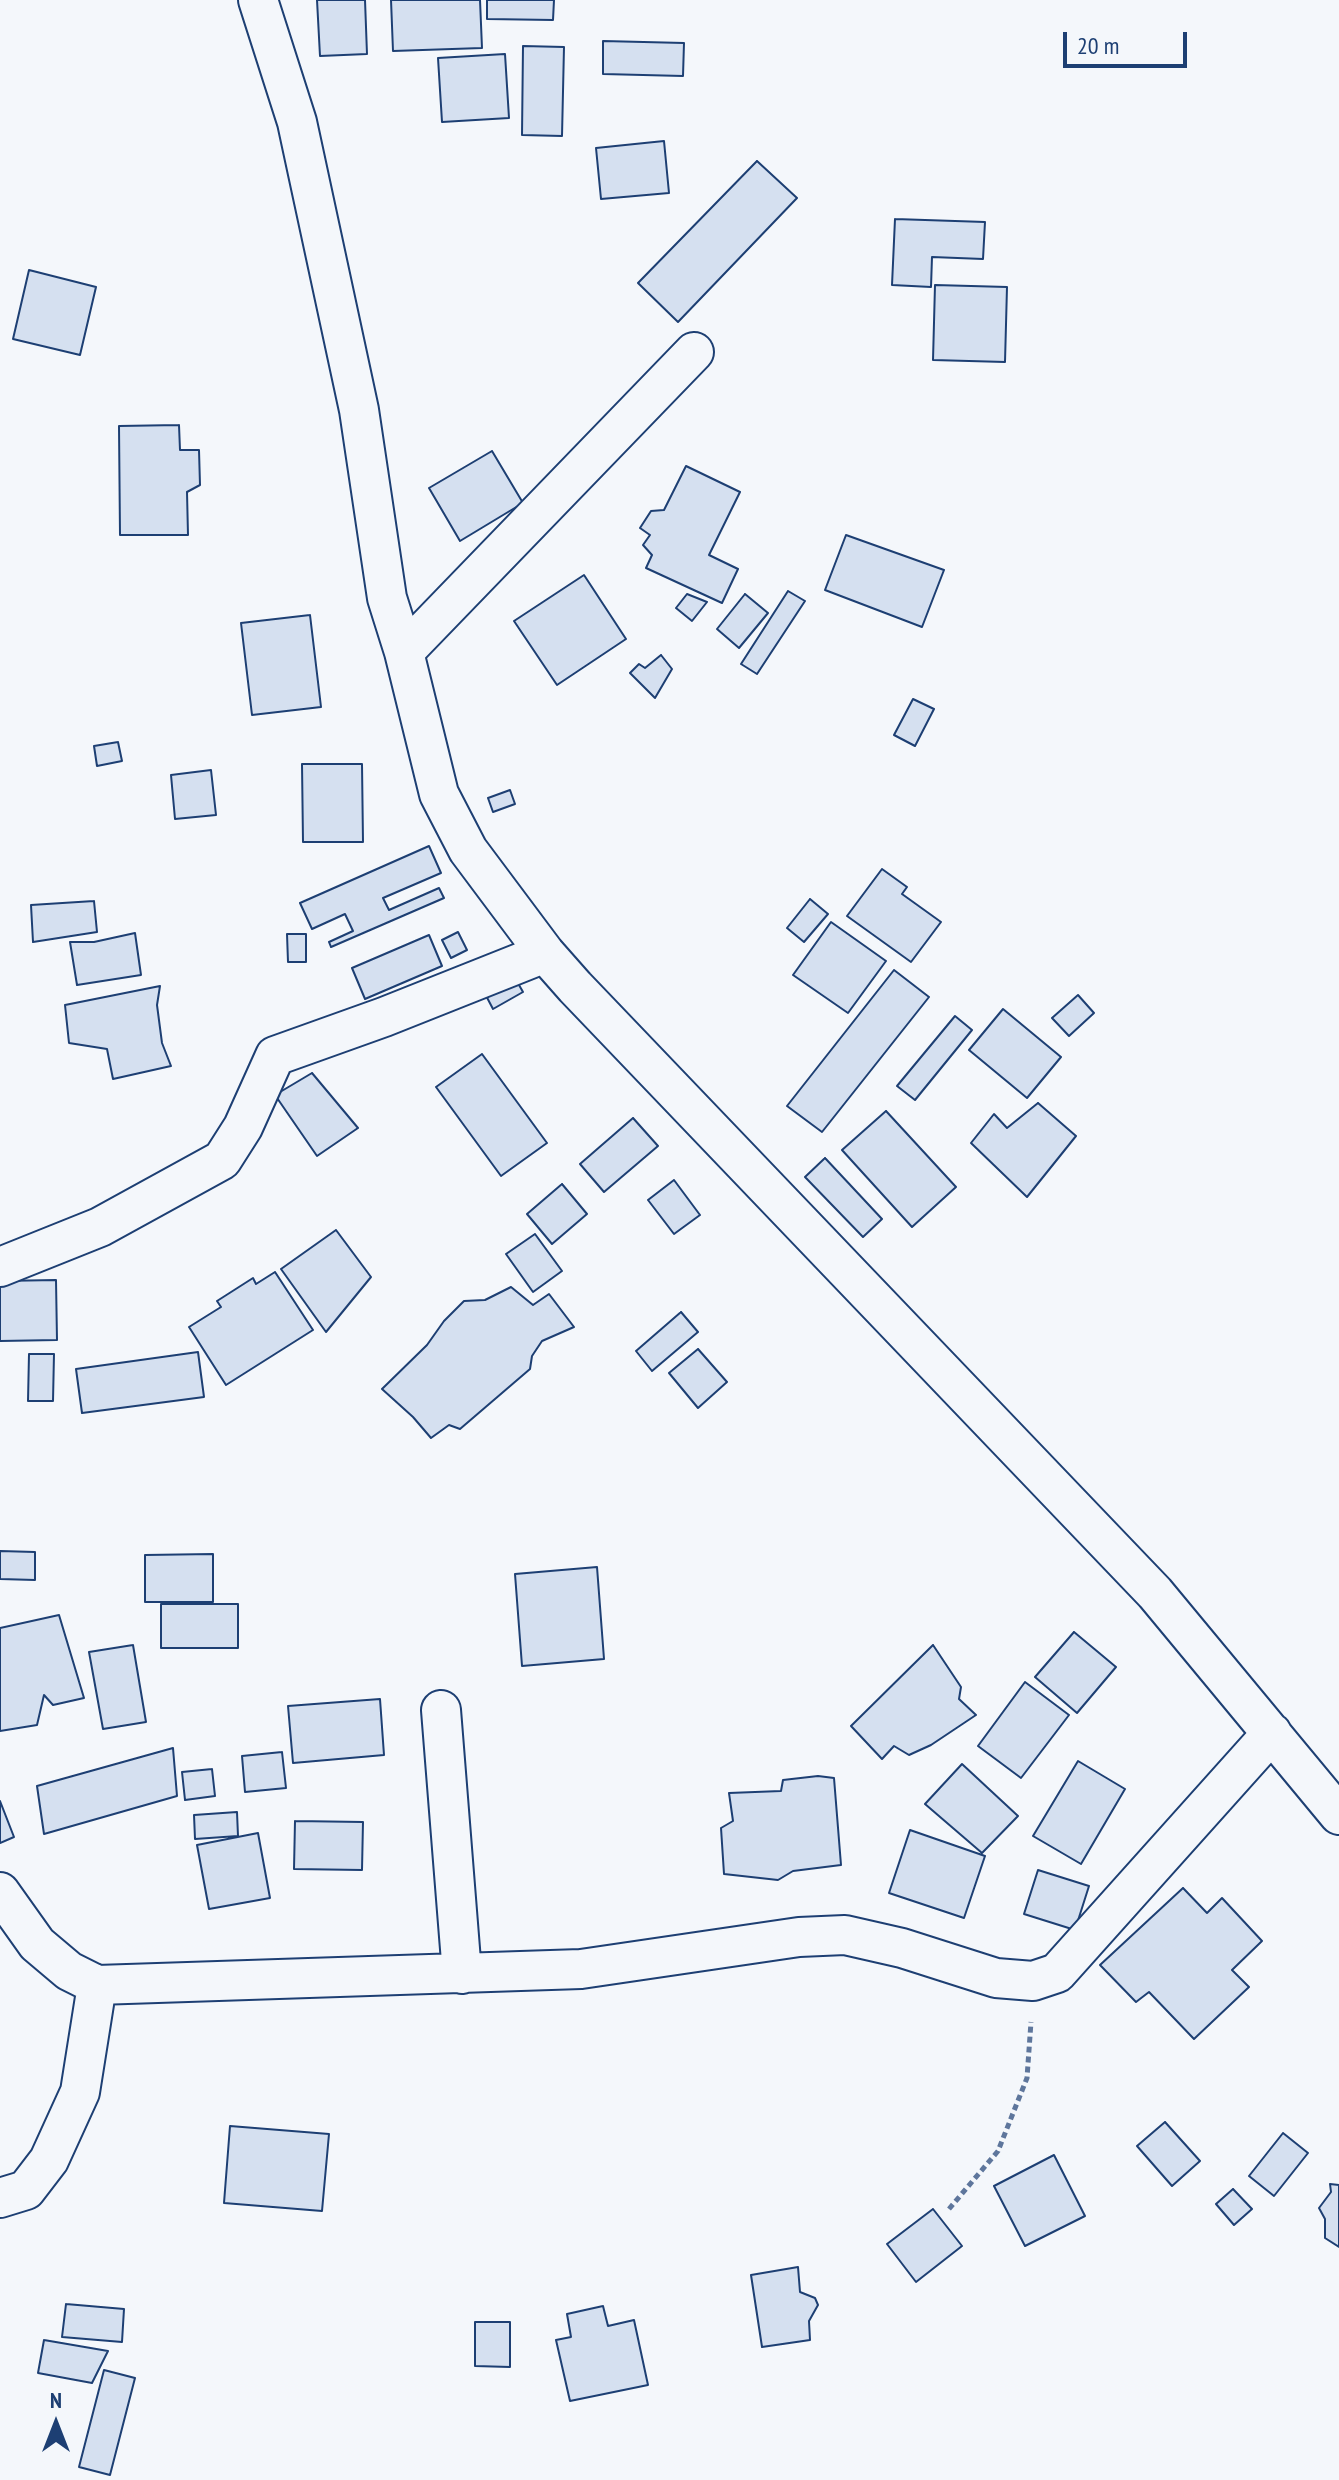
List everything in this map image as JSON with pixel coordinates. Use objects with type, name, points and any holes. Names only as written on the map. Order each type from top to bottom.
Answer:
[{"type":"street","points":[[258,0],[297,122],[359,410],[387,598],[404,652],[439,794],[468,850],[545,953],[638,1054],[1155,1593],[1339,1815]]},
{"type":"street","points":[[404,652],[694,352]]},
{"type":"street","points":[[0,1267],[100,1227],[222,1160],[243,1127],[275,1056],[384,1017],[545,953]]},
{"type":"street","points":[[441,1710],[462,1974]]},
{"type":"street","points":[[0,1892],[37,1944],[69,1971],[97,1985],[581,1969],[799,1937],[845,1935],[902,1948],[996,1978],[1033,1981],[1057,1973],[1272,1733]]},
{"type":"street","points":[[0,2198],[26,2190],[49,2160],[80,2092],[97,1985]]},
{"type":"path","points":[[949,2209],[998,2151],[1027,2078],[1033,1981]]},
{"type":"building","points":[[317,0],[365,0],[367,54],[320,56]]},
{"type":"building","points":[[391,0],[480,0],[482,48],[393,51]]},
{"type":"building","points":[[487,0],[554,0],[553,20],[487,19]]},
{"type":"building","points":[[603,41],[684,43],[683,76],[603,74]]},
{"type":"building","points":[[523,46],[564,47],[562,136],[522,135]]},
{"type":"building","points":[[505,54],[509,118],[442,122],[438,58]]},
{"type":"building","points":[[664,141],[669,193],[601,199],[596,148]]},
{"type":"building","points":[[757,161],[797,198],[678,322],[638,283]]},
{"type":"building","points":[[895,219],[985,222],[983,259],[932,257],[931,287],[892,285]]},
{"type":"building","points":[[29,270],[96,287],[80,355],[13,339]]},
{"type":"building","points":[[935,285],[1007,287],[1005,362],[933,360]]},
{"type":"building","points":[[179,425],[180,450],[199,450],[200,485],[187,492],[188,535],[120,535],[119,426]]},
{"type":"building","points":[[492,451],[523,503],[460,541],[429,488]]},
{"type":"building","points":[[686,466],[740,492],[709,555],[738,569],[722,603],[646,568],[652,555],[643,545],[650,535],[640,528],[651,511],[664,510]]},
{"type":"building","points":[[846,535],[944,570],[922,627],[825,590]]},
{"type":"building","points":[[584,575],[626,639],[557,685],[514,621]]},
{"type":"building","points":[[788,591],[805,601],[757,674],[741,664]]},
{"type":"building","points":[[687,594],[707,602],[692,621],[676,608]]},
{"type":"building","points":[[745,594],[768,613],[739,648],[717,629]]},
{"type":"building","points":[[310,615],[321,707],[252,715],[241,623]]},
{"type":"building","points":[[661,655],[672,669],[655,698],[630,673],[639,664],[645,668]]},
{"type":"building","points":[[913,699],[934,709],[915,746],[894,735]]},
{"type":"building","points":[[118,742],[122,761],[97,766],[94,746]]},
{"type":"building","points":[[302,764],[362,764],[363,842],[303,842]]},
{"type":"building","points":[[211,770],[216,815],[175,819],[171,775]]},
{"type":"building","points":[[510,790],[515,804],[493,812],[488,798]]},
{"type":"building","points":[[429,846],[441,873],[383,898],[389,910],[439,888],[444,898],[331,947],[329,942],[353,931],[345,914],[312,929],[300,903]]},
{"type":"building","points":[[882,869],[907,887],[902,894],[941,922],[911,962],[847,916]]},
{"type":"building","points":[[810,899],[828,914],[804,942],[787,928]]},
{"type":"building","points":[[94,901],[97,932],[33,942],[31,905]]},
{"type":"building","points":[[831,922],[886,961],[848,1013],[793,975]]},
{"type":"building","points":[[458,932],[467,950],[451,958],[442,940]]},
{"type":"building","points":[[135,933],[141,975],[77,985],[70,942],[94,942]]},
{"type":"building","points":[[287,934],[306,934],[306,962],[288,962]]},
{"type":"building","points":[[429,935],[442,966],[365,999],[352,968]]},
{"type":"building","points":[[894,970],[929,997],[822,1132],[787,1106]]},
{"type":"building","points":[[511,971],[523,992],[493,1009],[482,988]]},
{"type":"building","points":[[160,986],[157,1005],[162,1043],[171,1066],[113,1079],[107,1049],[69,1043],[65,1005]]},
{"type":"building","points":[[1078,995],[1094,1013],[1069,1036],[1052,1018]]},
{"type":"building","points":[[1003,1009],[1061,1057],[1027,1098],[969,1050]]},
{"type":"building","points":[[955,1016],[972,1030],[915,1100],[897,1086]]},
{"type":"building","points":[[482,1054],[547,1143],[501,1176],[436,1087]]},
{"type":"building","points":[[312,1073],[358,1128],[317,1156],[275,1095]]},
{"type":"building","points":[[1038,1103],[1076,1136],[1027,1197],[971,1143],[994,1114],[1007,1128]]},
{"type":"building","points":[[886,1111],[956,1187],[912,1227],[842,1150]]},
{"type":"building","points":[[633,1118],[658,1146],[604,1192],[580,1164]]},
{"type":"building","points":[[825,1158],[882,1219],[863,1237],[805,1177]]},
{"type":"building","points":[[674,1180],[700,1215],[674,1234],[648,1200]]},
{"type":"building","points":[[562,1184],[587,1214],[552,1244],[527,1214]]},
{"type":"building","points":[[336,1230],[371,1277],[326,1332],[281,1269]]},
{"type":"building","points":[[535,1234],[562,1271],[533,1292],[506,1254]]},
{"type":"building","points":[[275,1272],[313,1330],[226,1385],[189,1327],[221,1307],[217,1301],[253,1278],[256,1284]]},
{"type":"building","points":[[56,1280],[57,1340],[0,1341],[0,1281]]},
{"type":"building","points":[[511,1287],[533,1305],[549,1294],[574,1327],[542,1341],[532,1356],[530,1369],[460,1429],[449,1425],[431,1438],[382,1389],[427,1345],[444,1321],[464,1301],[485,1300]]},
{"type":"building","points":[[681,1312],[698,1332],[652,1371],[636,1351]]},
{"type":"building","points":[[698,1349],[727,1382],[698,1408],[669,1373]]},
{"type":"building","points":[[198,1352],[204,1397],[82,1413],[76,1369]]},
{"type":"building","points":[[29,1354],[54,1354],[53,1401],[28,1401]]},
{"type":"building","points":[[0,1551],[35,1552],[35,1580],[0,1579]]},
{"type":"building","points":[[213,1554],[213,1602],[145,1602],[145,1555]]},
{"type":"building","points":[[597,1567],[604,1659],[522,1666],[515,1574]]},
{"type":"building","points":[[161,1604],[238,1604],[238,1648],[161,1648]]},
{"type":"building","points":[[59,1615],[84,1698],[53,1705],[44,1695],[37,1725],[0,1731],[0,1628]]},
{"type":"building","points":[[1074,1632],[1116,1667],[1077,1713],[1035,1677]]},
{"type":"building","points":[[133,1645],[146,1722],[103,1729],[89,1652]]},
{"type":"building","points":[[933,1645],[961,1687],[959,1699],[976,1715],[931,1745],[909,1755],[894,1746],[882,1759],[851,1726]]},
{"type":"building","points":[[1025,1682],[1069,1715],[1021,1778],[978,1746]]},
{"type":"building","points":[[380,1699],[384,1755],[293,1763],[288,1706]]},
{"type":"building","points":[[173,1748],[177,1796],[44,1834],[37,1786]]},
{"type":"building","points":[[282,1752],[286,1788],[245,1792],[242,1756]]},
{"type":"building","points":[[1078,1761],[1125,1789],[1081,1864],[1033,1836]]},
{"type":"building","points":[[962,1764],[1018,1816],[982,1853],[925,1804]]},
{"type":"building","points":[[212,1769],[215,1796],[185,1800],[182,1772]]},
{"type":"building","points":[[818,1776],[834,1778],[841,1865],[793,1871],[778,1880],[724,1874],[721,1828],[733,1821],[729,1793],[781,1791],[783,1780]]},
{"type":"building","points":[[0,1801],[14,1837],[0,1843]]},
{"type":"building","points":[[237,1812],[238,1836],[195,1839],[194,1815]]},
{"type":"building","points":[[295,1821],[363,1822],[362,1870],[294,1869]]},
{"type":"building","points":[[910,1830],[985,1856],[964,1918],[889,1893]]},
{"type":"building","points":[[258,1833],[270,1898],[209,1909],[197,1845]]},
{"type":"building","points":[[1038,1870],[1089,1886],[1075,1930],[1024,1914]]},
{"type":"building","points":[[1183,1888],[1207,1913],[1222,1898],[1262,1941],[1232,1970],[1249,1987],[1194,2039],[1149,1992],[1136,2002],[1100,1965]]},
{"type":"building","points":[[1165,2122],[1200,2161],[1172,2186],[1137,2146]]},
{"type":"building","points":[[230,2126],[329,2134],[322,2211],[224,2203]]},
{"type":"building","points":[[1283,2133],[1308,2153],[1274,2196],[1249,2176]]},
{"type":"building","points":[[1054,2155],[1085,2216],[1025,2246],[994,2186]]},
{"type":"building","points":[[1330,2184],[1339,2185],[1339,2247],[1325,2238],[1325,2219],[1319,2208],[1331,2192]]},
{"type":"building","points":[[1233,2189],[1252,2209],[1234,2225],[1216,2204]]},
{"type":"building","points":[[933,2209],[962,2246],[916,2282],[887,2244]]},
{"type":"building","points":[[798,2267],[800,2292],[815,2298],[818,2305],[809,2321],[810,2340],[762,2347],[751,2275]]},
{"type":"building","points":[[66,2304],[124,2309],[122,2342],[62,2337]]},
{"type":"building","points":[[603,2306],[608,2326],[634,2320],[648,2385],[570,2401],[556,2340],[571,2337],[567,2314]]},
{"type":"building","points":[[475,2322],[510,2322],[510,2367],[475,2366]]},
{"type":"building","points":[[44,2340],[108,2351],[92,2383],[38,2373]]},
{"type":"building","points":[[104,2370],[135,2378],[110,2475],[79,2467]]}]
